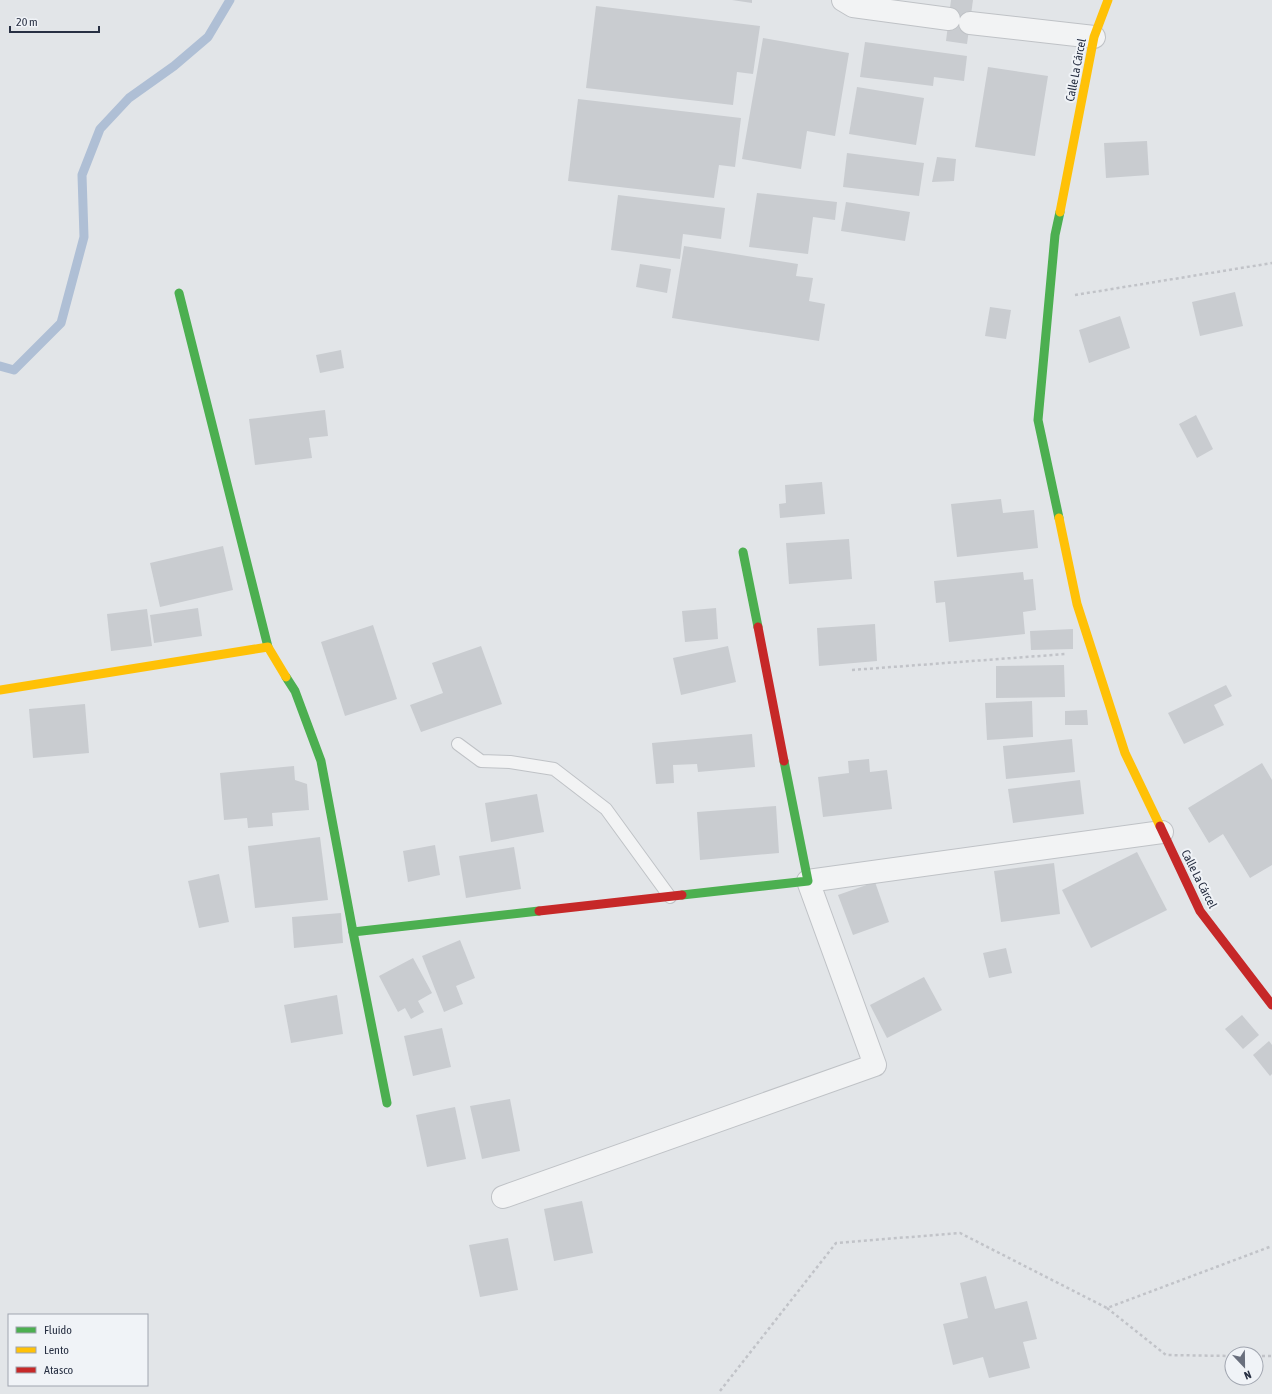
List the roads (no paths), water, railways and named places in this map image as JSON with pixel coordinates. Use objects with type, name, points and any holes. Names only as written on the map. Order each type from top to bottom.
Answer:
[{"type":"street","points":[[843,0],[853,6],[918,7],[949,20]]},
{"type":"street","name":"Calle La Cárcel","points":[[1108,0],[1094,37],[1074,146],[1055,235],[1038,420],[1077,604],[1125,752],[1200,911],[1272,1005]]},
{"type":"street","points":[[970,23],[1094,37]]},
{"type":"street","points":[[180,293],[268,647],[295,691],[321,761],[387,1103]]},
{"type":"street","points":[[503,1197],[875,1065],[808,881],[743,552]]},
{"type":"street","points":[[0,690],[268,647]]},
{"type":"street","points":[[353,932],[808,881],[1162,832]]},
{"type":"lane","points":[[458,744],[481,761],[510,762],[554,769],[606,809],[670,896]]},
{"type":"waterway","points":[[0,366],[14,370],[61,323],[84,237],[82,175],[100,129],[129,98],[174,66],[208,37],[230,0]]}]
